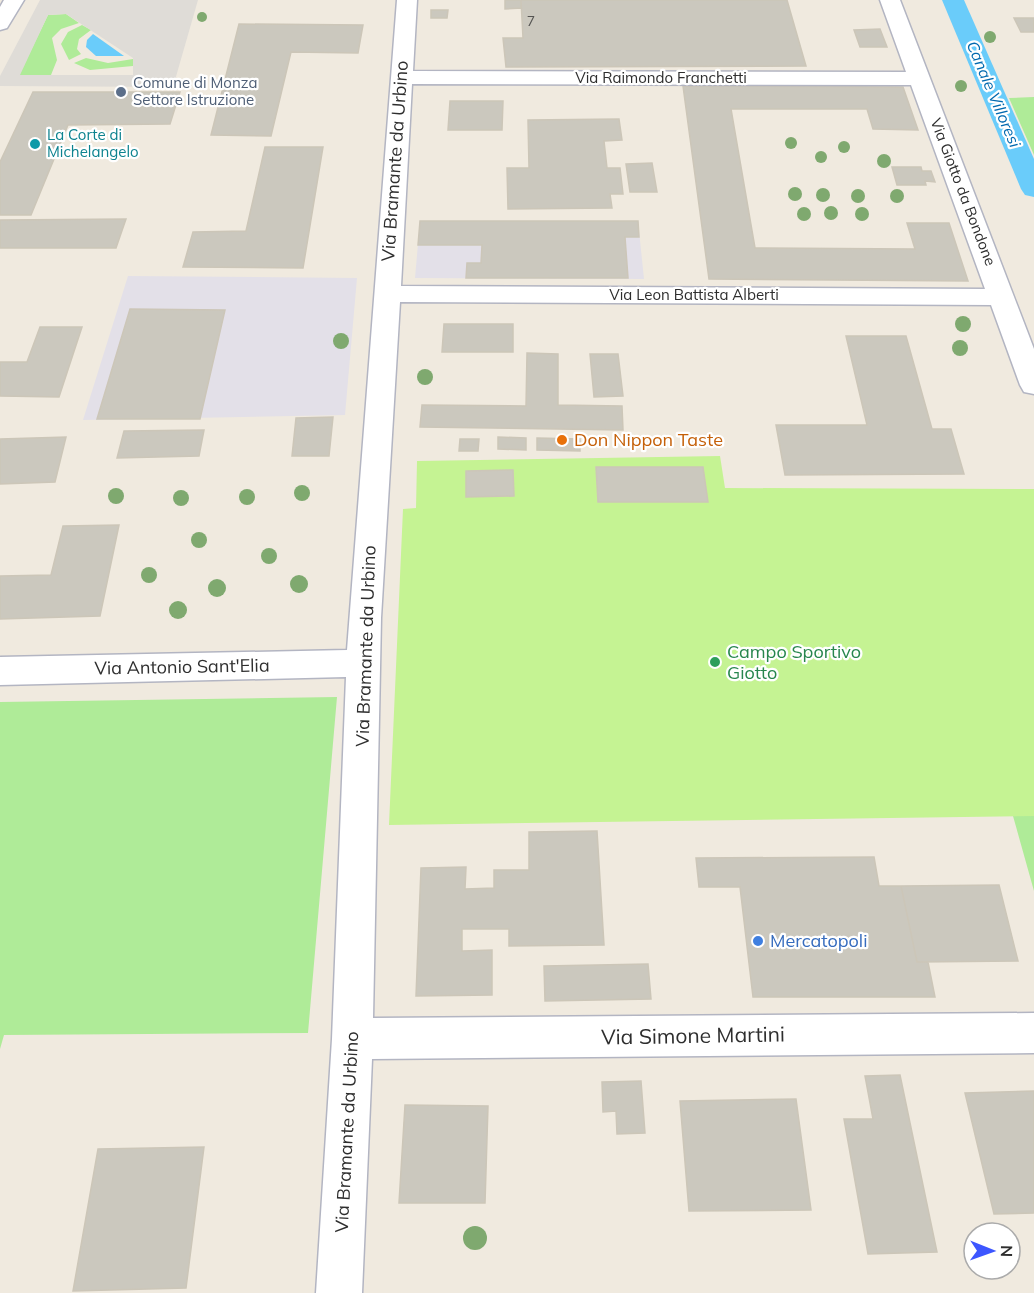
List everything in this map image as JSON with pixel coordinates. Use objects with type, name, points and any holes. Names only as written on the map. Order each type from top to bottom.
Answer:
[{"type":"street","points":[[0,24],[14,0]]},
{"type":"street","name":"Via Bramante da Urbino","points":[[339,1293],[352,1039],[375,445],[407,0]]},
{"type":"street","name":"Via Giotto da Bondone","points":[[890,0],[1034,385]]},
{"type":"street","name":"Via Raimondo Franchetti","points":[[400,77],[921,79]]},
{"type":"street","name":"Via Leon Battista Alberti","points":[[386,294],[1002,297]]},
{"type":"street","name":"Via Antonio Sant'Elia","points":[[0,671],[365,663]]},
{"type":"street","name":"Via Simone Martini","points":[[352,1039],[1034,1033]]},
{"type":"shaded area","points":[[40,0],[198,0],[173,87],[0,86],[0,76]],"holes":[[[66,14],[133,58],[133,75],[20,75],[48,15]]]},
{"type":"shaded area","points":[[420,221],[638,221],[644,279],[415,278]]},
{"type":"shaded area","points":[[128,276],[357,278],[345,415],[83,420]]},
{"type":"green space","points":[[66,14],[79,23],[61,29],[52,38],[57,60],[51,75],[19,75],[48,15]]},
{"type":"green space","points":[[82,25],[91,30],[79,39],[77,49],[81,54],[69,60],[61,44],[68,32]]},
{"type":"green space","points":[[86,58],[108,63],[133,59],[133,66],[90,70],[74,63]]},
{"type":"green space","points":[[1034,97],[1034,155],[1009,98]]},
{"type":"green space","name":"Campo Sportivo Giotto","points":[[720,456],[725,488],[1034,489],[1034,816],[389,825],[403,509],[416,508],[417,461]]},
{"type":"green space","points":[[337,697],[308,1033],[4,1035],[0,1049],[0,702]]},
{"type":"green space","points":[[1013,816],[1034,816],[1034,891]]},
{"type":"water","points":[[93,34],[124,56],[96,56],[86,47],[87,40]]},
{"type":"building","points":[[505,0],[521,0],[521,8],[505,9]]},
{"type":"building","points":[[521,0],[787,0],[806,66],[506,67],[503,38],[523,38]]},
{"type":"building","points":[[431,10],[448,10],[447,18],[431,18]]},
{"type":"building","points":[[1014,18],[1034,18],[1034,32],[1021,32]]},
{"type":"building","points":[[239,24],[363,25],[358,53],[291,52],[271,136],[211,135]]},
{"type":"building","points":[[880,29],[887,47],[860,47],[854,30]]},
{"type":"building","points":[[683,86],[903,87],[918,130],[873,129],[867,109],[731,109],[755,248],[915,249],[907,223],[949,223],[968,281],[709,279]]},
{"type":"building","name":"La Corte di Michelangelo","points":[[33,92],[180,92],[170,124],[68,125],[31,215],[0,215],[0,162]]},
{"type":"building","points":[[450,101],[503,101],[502,130],[448,130]]},
{"type":"building","points":[[619,119],[622,140],[604,141],[607,168],[620,168],[623,194],[610,194],[612,208],[508,209],[507,168],[529,168],[528,120]]},
{"type":"building","points":[[265,147],[323,147],[303,268],[183,267],[193,232],[246,231]]},
{"type":"building","points":[[652,163],[657,192],[630,192],[626,164]]},
{"type":"building","points":[[892,167],[921,167],[922,171],[931,171],[935,182],[925,181],[926,185],[897,185]]},
{"type":"building","points":[[126,219],[116,248],[0,248],[0,220]]},
{"type":"building","points":[[420,221],[638,221],[639,237],[625,237],[628,278],[466,278],[467,263],[481,263],[482,245],[418,245]]},
{"type":"building","points":[[130,309],[225,310],[200,419],[97,419]]},
{"type":"building","points":[[444,324],[513,324],[513,352],[442,352]]},
{"type":"building","points":[[40,327],[82,327],[59,397],[0,396],[0,362],[27,362]]},
{"type":"building","points":[[846,336],[906,336],[932,429],[951,429],[964,474],[785,475],[776,425],[867,425]]},
{"type":"building","points":[[527,353],[558,354],[558,405],[622,406],[623,430],[420,427],[422,405],[526,406]]},
{"type":"building","points":[[590,354],[618,354],[623,396],[594,397]]},
{"type":"building","points":[[333,417],[329,456],[292,456],[296,418]]},
{"type":"building","points":[[204,430],[199,456],[117,458],[124,431]]},
{"type":"building","points":[[66,437],[55,482],[0,484],[0,439]]},
{"type":"building","points":[[498,437],[526,438],[526,450],[498,449]]},
{"type":"building","points":[[537,438],[580,439],[580,451],[537,450]]},
{"type":"building","points":[[460,439],[479,439],[478,451],[459,451]]},
{"type":"building","points":[[596,467],[703,467],[708,502],[598,502]]},
{"type":"building","points":[[513,470],[514,496],[466,497],[466,471]]},
{"type":"building","points":[[119,525],[100,616],[0,619],[0,576],[51,575],[63,526]]},
{"type":"building","points":[[597,831],[604,945],[509,946],[509,929],[462,929],[462,951],[492,950],[492,995],[416,996],[421,868],[466,867],[465,889],[494,888],[494,870],[529,870],[529,832]]},
{"type":"building","points":[[874,857],[879,886],[901,886],[917,962],[928,962],[935,997],[753,997],[740,887],[699,887],[696,858]]},
{"type":"building","points":[[999,885],[1018,961],[917,962],[901,886]]},
{"type":"building","points":[[648,964],[651,999],[545,1001],[544,966]]},
{"type":"building","points":[[900,1075],[937,1252],[868,1254],[844,1119],[873,1119],[865,1076]]},
{"type":"building","points":[[641,1081],[645,1133],[617,1134],[616,1111],[603,1112],[602,1082]]},
{"type":"building","points":[[1034,1091],[1034,1213],[994,1214],[965,1093]]},
{"type":"building","points":[[796,1099],[811,1210],[689,1211],[680,1101]]},
{"type":"building","points":[[405,1105],[488,1106],[485,1203],[399,1203]]},
{"type":"building","points":[[204,1147],[186,1288],[73,1291],[98,1149]]},
{"type":"waterway","name":"Canale Villoresi","points":[[953,0],[1034,189]]},
{"type":"place","name":"Comune di Monza Settore Istruzione","points":[[121,92]]},
{"type":"place","name":"La Corte di Michelangelo","points":[[35,144]]},
{"type":"place","name":"Don Nippon Taste","points":[[562,440]]},
{"type":"place","name":"Campo Sportivo Giotto","points":[[715,662]]},
{"type":"place","name":"Mercatopoli","points":[[758,941]]}]
